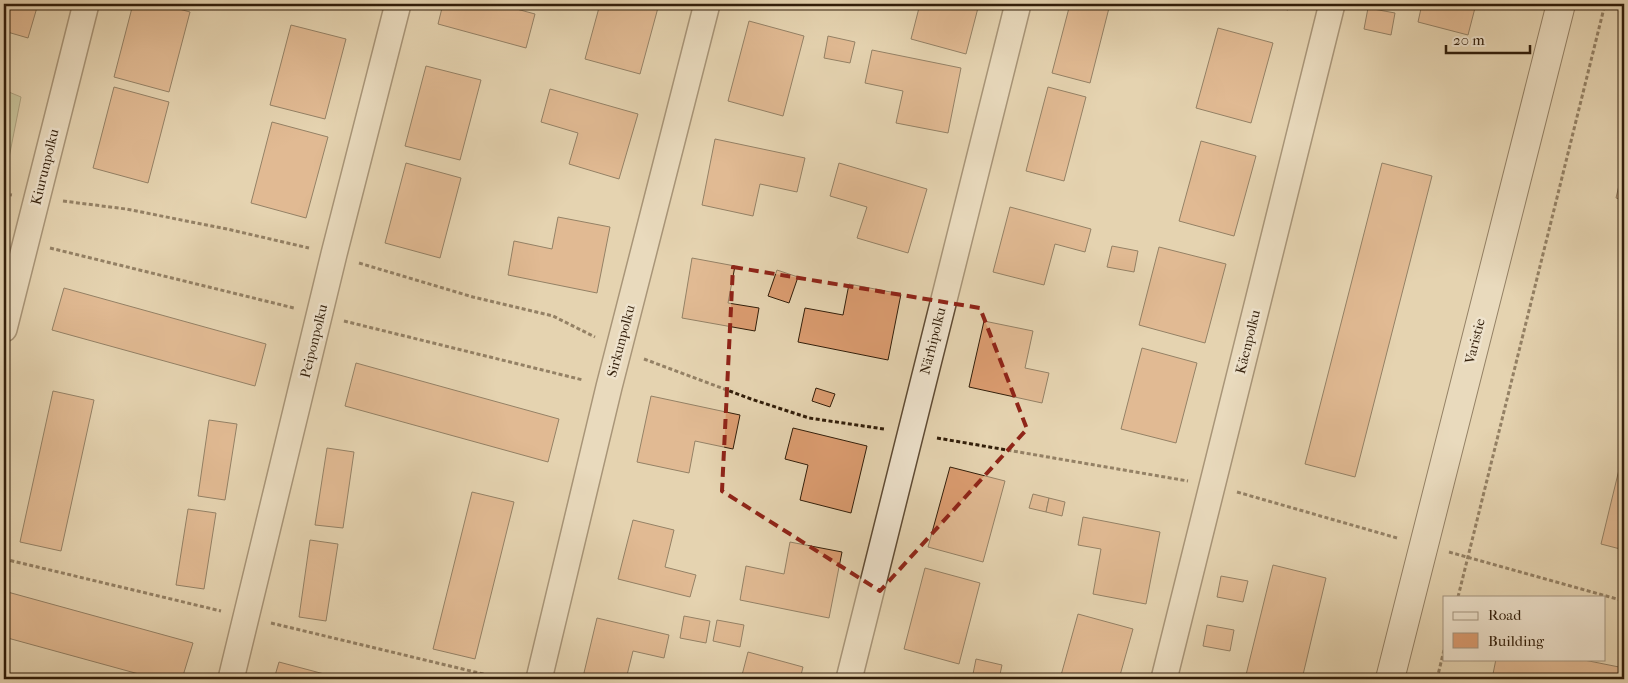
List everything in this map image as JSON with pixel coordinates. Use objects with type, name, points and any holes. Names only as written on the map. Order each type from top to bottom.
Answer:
[{"type":"street","name":"Kiurunpolku","points":[[4,330],[86,4]]},
{"type":"street","name":"Peiponpolku","points":[[231,679],[334,254],[398,4]]},
{"type":"street","name":"Sirkunpolku","points":[[539,679],[609,386],[620,349],[706,4]]},
{"type":"street","name":"Närhipolku","points":[[849,679],[1018,4]]},
{"type":"street","name":"Käenpolku","points":[[1164,679],[1332,4]]},
{"type":"street","name":"Varistie","points":[[1390,679],[1561,4]]},
{"type":"path","points":[[1458,596],[1606,4]]},
{"type":"path","points":[[4,194],[126,209],[226,229],[334,254],[374,268],[473,297],[553,316],[620,349],[751,399],[809,418],[910,433],[1213,485],[1423,546],[1624,601]]},
{"type":"path","points":[[1437,679],[1443,654]]},
{"type":"highlighted area","points":[[733,267],[980,308],[1027,429],[880,591],[722,491]]},
{"type":"green space","points":[[4,90],[21,97],[4,183]]},
{"type":"building","points":[[4,4],[38,4],[28,38],[4,31]]},
{"type":"building","points":[[133,4],[161,4],[190,12],[169,92],[114,77]]},
{"type":"building","points":[[443,4],[498,4],[535,14],[526,48],[438,24]]},
{"type":"building","points":[[600,4],[659,4],[640,74],[585,59]]},
{"type":"building","points":[[920,4],[979,4],[966,54],[911,39]]},
{"type":"building","points":[[1070,4],[1110,4],[1090,83],[1052,73]]},
{"type":"building","points":[[1265,4],[1290,4],[1288,10]]},
{"type":"building","points":[[1422,4],[1476,4],[1468,35],[1418,22]]},
{"type":"building","points":[[1368,8],[1395,13],[1391,35],[1364,29]]},
{"type":"building","points":[[749,21],[804,36],[783,116],[728,101]]},
{"type":"building","points":[[291,25],[346,39],[325,119],[270,105]]},
{"type":"building","points":[[1218,28],[1273,43],[1251,123],[1196,108]]},
{"type":"building","points":[[828,36],[855,42],[850,63],[824,58]]},
{"type":"building","points":[[872,50],[961,68],[948,133],[896,123],[903,91],[865,83]]},
{"type":"building","points":[[426,66],[481,80],[460,160],[405,146]]},
{"type":"building","points":[[114,87],[169,102],[148,183],[93,168]]},
{"type":"building","points":[[1048,87],[1086,97],[1064,181],[1026,171]]},
{"type":"building","points":[[550,89],[638,114],[619,179],[569,164],[578,133],[541,122]]},
{"type":"building","points":[[272,122],[328,137],[306,218],[251,203]]},
{"type":"building","points":[[715,139],[805,158],[797,192],[760,184],[753,216],[702,205]]},
{"type":"building","points":[[1201,141],[1256,156],[1234,236],[1179,221]]},
{"type":"building","points":[[406,163],[461,178],[440,258],[385,243]]},
{"type":"building","points":[[839,163],[927,189],[908,253],[857,238],[867,207],[830,196]]},
{"type":"building","points":[[1382,163],[1432,176],[1355,477],[1305,464]]},
{"type":"building","points":[[1624,164],[1624,200],[1616,198]]},
{"type":"building","points":[[1010,207],[1091,229],[1085,252],[1055,244],[1044,285],[993,272]]},
{"type":"building","points":[[558,217],[610,227],[597,293],[508,275],[514,241],[552,249]]},
{"type":"building","points":[[1112,246],[1138,251],[1134,272],[1107,267]]},
{"type":"building","points":[[1159,247],[1226,264],[1205,343],[1139,325]]},
{"type":"building","points":[[692,258],[735,266],[728,303],[759,308],[755,331],[682,318]]},
{"type":"building","points":[[777,270],[798,277],[789,303],[768,296]]},
{"type":"building","points":[[849,284],[901,294],[888,360],[798,342],[805,308],[843,315]]},
{"type":"building","points":[[64,288],[266,344],[255,386],[52,330]]},
{"type":"building","points":[[984,321],[1033,331],[1025,368],[1049,373],[1042,403],[969,387]]},
{"type":"building","points":[[1142,348],[1197,363],[1176,443],[1121,429]]},
{"type":"building","points":[[356,363],[559,419],[548,462],[345,406]]},
{"type":"building","points":[[816,388],[835,394],[830,407],[812,401]]},
{"type":"building","points":[[53,391],[94,400],[61,551],[20,542]]},
{"type":"building","points":[[651,396],[740,415],[733,449],[695,441],[689,473],[637,462]]},
{"type":"building","points":[[209,420],[237,424],[225,500],[198,496]]},
{"type":"building","points":[[793,428],[867,446],[851,513],[800,500],[808,465],[785,459]]},
{"type":"building","points":[[327,448],[354,452],[343,528],[315,525]]},
{"type":"building","points":[[1624,449],[1624,550],[1601,544]]},
{"type":"building","points":[[950,467],[1005,481],[983,562],[928,547]]},
{"type":"building","points":[[472,492],[514,502],[475,659],[433,649]]},
{"type":"building","points":[[1033,494],[1049,498],[1046,512],[1029,508]]},
{"type":"building","points":[[1049,498],[1065,502],[1062,516],[1046,512]]},
{"type":"building","points":[[188,509],[216,513],[204,589],[176,585]]},
{"type":"building","points":[[1083,517],[1160,532],[1146,604],[1093,594],[1101,549],[1078,545]]},
{"type":"building","points":[[633,520],[674,530],[665,567],[696,575],[690,597],[618,579]]},
{"type":"building","points":[[310,540],[338,544],[326,621],[299,617]]},
{"type":"building","points":[[790,542],[842,552],[829,618],[740,600],[746,566],[784,574]]},
{"type":"building","points":[[1273,565],[1326,578],[1302,679],[1245,679]]},
{"type":"building","points":[[925,568],[980,583],[959,664],[904,649]]},
{"type":"building","points":[[1221,576],[1248,581],[1243,602],[1217,597]]},
{"type":"building","points":[[4,591],[193,643],[182,679],[157,679],[4,637]]},
{"type":"building","points":[[1078,614],[1133,629],[1119,679],[1060,679]]},
{"type":"building","points":[[684,616],[710,621],[706,643],[680,638]]},
{"type":"building","points":[[597,618],[669,635],[664,658],[633,651],[626,679],[591,679],[583,677]]},
{"type":"building","points":[[717,620],[744,625],[740,647],[713,641]]},
{"type":"building","points":[[1207,625],[1234,630],[1230,651],[1203,646]]},
{"type":"building","points":[[748,652],[803,667],[800,679],[741,679]]},
{"type":"building","points":[[976,659],[1002,665],[999,679],[972,679]]},
{"type":"building","points":[[1496,660],[1584,660],[1624,668],[1624,679],[1492,679]]},
{"type":"building","points":[[279,662],[343,679],[274,679]]}]
